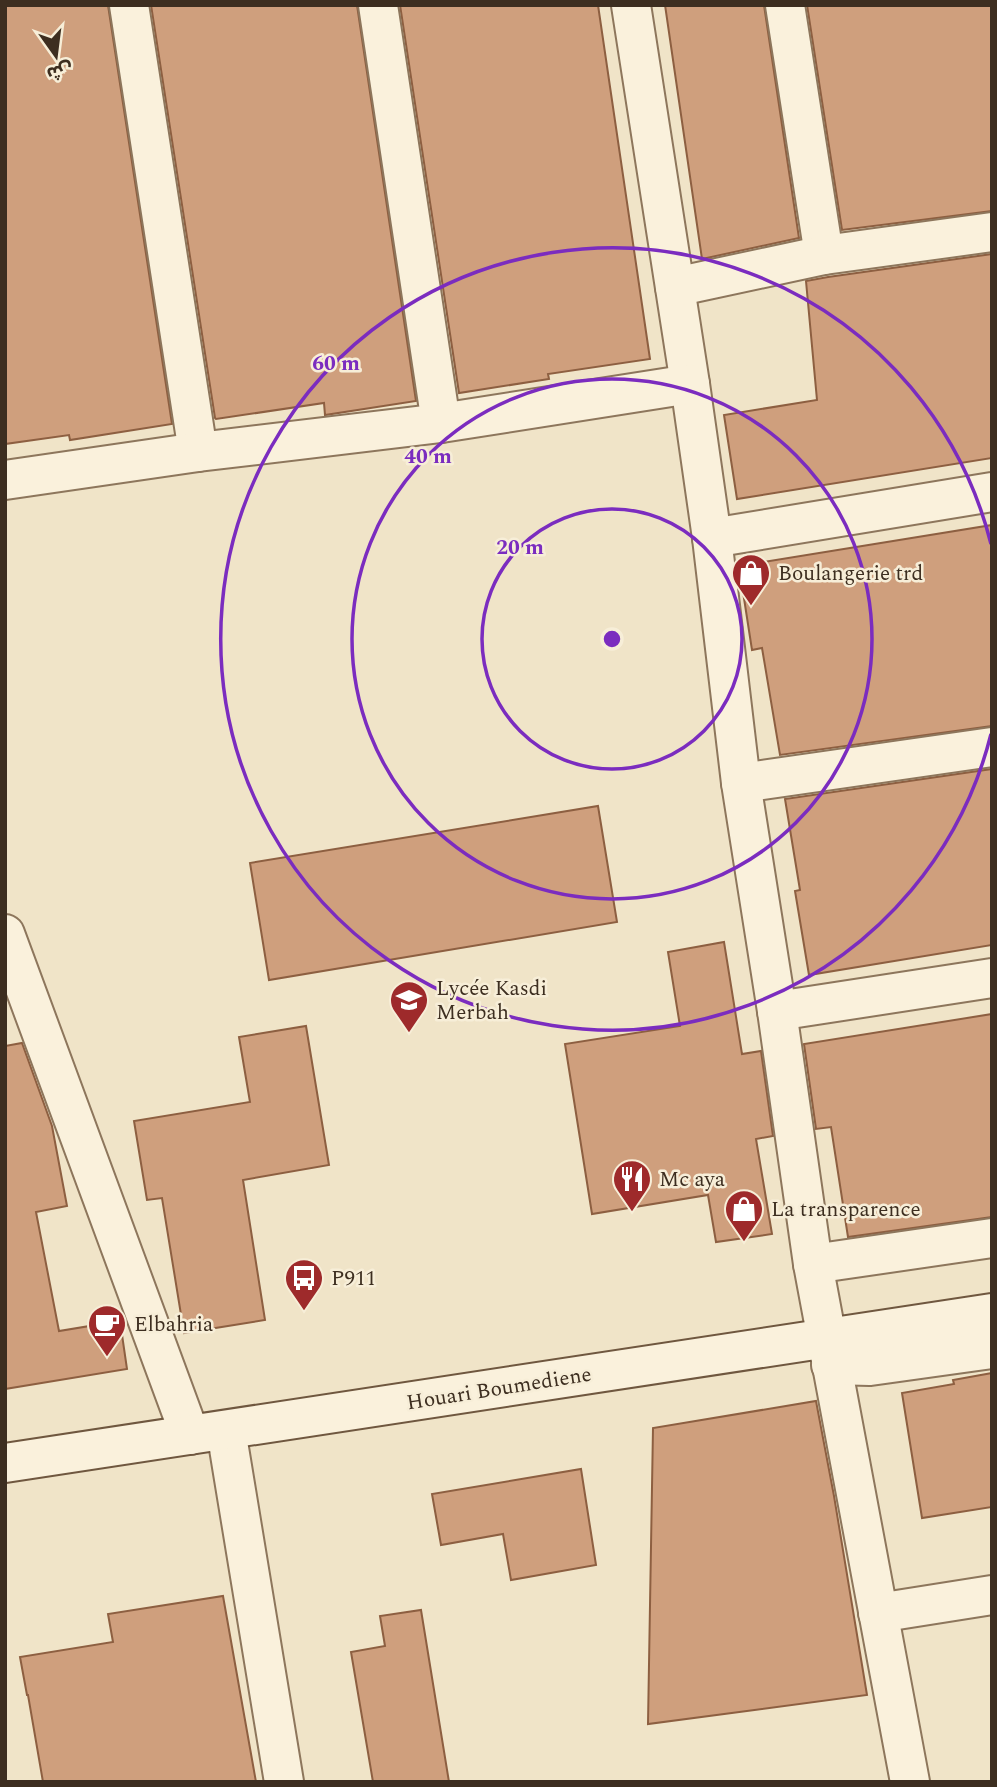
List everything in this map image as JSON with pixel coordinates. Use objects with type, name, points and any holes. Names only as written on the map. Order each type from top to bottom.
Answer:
[{"type":"street","points":[[129,5],[198,452]]},
{"type":"street","points":[[378,5],[441,423]]},
{"type":"street","points":[[631,5],[690,384],[712,538],[741,783],[813,1264],[910,1782]]},
{"type":"street","points":[[785,5],[824,256]]},
{"type":"street","points":[[675,287],[824,256],[992,232]]},
{"type":"street","points":[[5,480],[198,452],[441,423],[690,384]]},
{"type":"street","points":[[712,538],[992,492]]},
{"type":"street","points":[[741,783],[992,747]]},
{"type":"street","points":[[5,934],[208,1432],[284,1782]]},
{"type":"street","points":[[777,1011],[992,978]]},
{"type":"street","points":[[813,1264],[992,1238]]},
{"type":"street","name":"Houari Boumediene","points":[[5,1463],[208,1432],[829,1352],[992,1313]]},
{"type":"street","points":[[829,1352],[870,1366],[992,1349]]},
{"type":"street","points":[[878,1613],[992,1595]]},
{"type":"building","points":[[5,5],[108,5],[172,424],[70,440],[69,435],[5,444]]},
{"type":"building","points":[[151,5],[357,5],[416,401],[325,415],[324,403],[215,418]]},
{"type":"building","points":[[400,5],[598,5],[650,359],[548,374],[549,379],[459,393]]},
{"type":"building","points":[[665,5],[764,5],[799,238],[702,259]]},
{"type":"building","points":[[807,5],[992,5],[992,211],[842,230]]},
{"type":"building","points":[[992,254],[992,458],[737,499],[724,415],[817,400],[806,281]]},
{"type":"building","points":[[992,525],[992,726],[780,755],[762,648],[752,650],[739,566]]},
{"type":"building","points":[[992,769],[992,945],[809,975],[795,891],[800,890],[785,799]]},
{"type":"building","points":[[598,806],[617,922],[269,980],[250,863]]},
{"type":"building","points":[[724,942],[742,1054],[761,1051],[773,1136],[756,1139],[772,1234],[716,1242],[708,1195],[592,1214],[565,1044],[680,1026],[668,952]]},
{"type":"building","points":[[992,1014],[992,1217],[848,1237],[831,1127],[816,1129],[804,1044]]},
{"type":"building","points":[[306,1026],[329,1165],[243,1180],[265,1320],[184,1333],[162,1198],[147,1200],[134,1121],[250,1102],[239,1037]]},
{"type":"building","points":[[22,1043],[52,1126],[67,1206],[36,1212],[59,1331],[120,1321],[127,1369],[5,1389],[5,1046]]},
{"type":"building","points":[[992,1373],[992,1507],[922,1518],[902,1393],[954,1384],[953,1380]]},
{"type":"building","points":[[816,1401],[867,1695],[648,1724],[653,1428]]},
{"type":"building","points":[[581,1469],[596,1565],[511,1580],[503,1534],[441,1545],[432,1494]]},
{"type":"building","points":[[223,1596],[256,1782],[43,1782],[20,1657],[113,1642],[108,1614]]},
{"type":"building","points":[[421,1610],[449,1782],[373,1782],[351,1652],[385,1646],[380,1616]]},
{"type":"place","name":"Boulangerie trd","points":[[751,607]]},
{"type":"place","name":"Lycée Kasdi Merbah","points":[[409,1034]]},
{"type":"place","name":"Mc aya","points":[[632,1213]]},
{"type":"place","name":"La transparence","points":[[744,1243]]},
{"type":"place","name":"P911","points":[[304,1312]]},
{"type":"place","name":"Elbahria","points":[[107,1358]]}]
